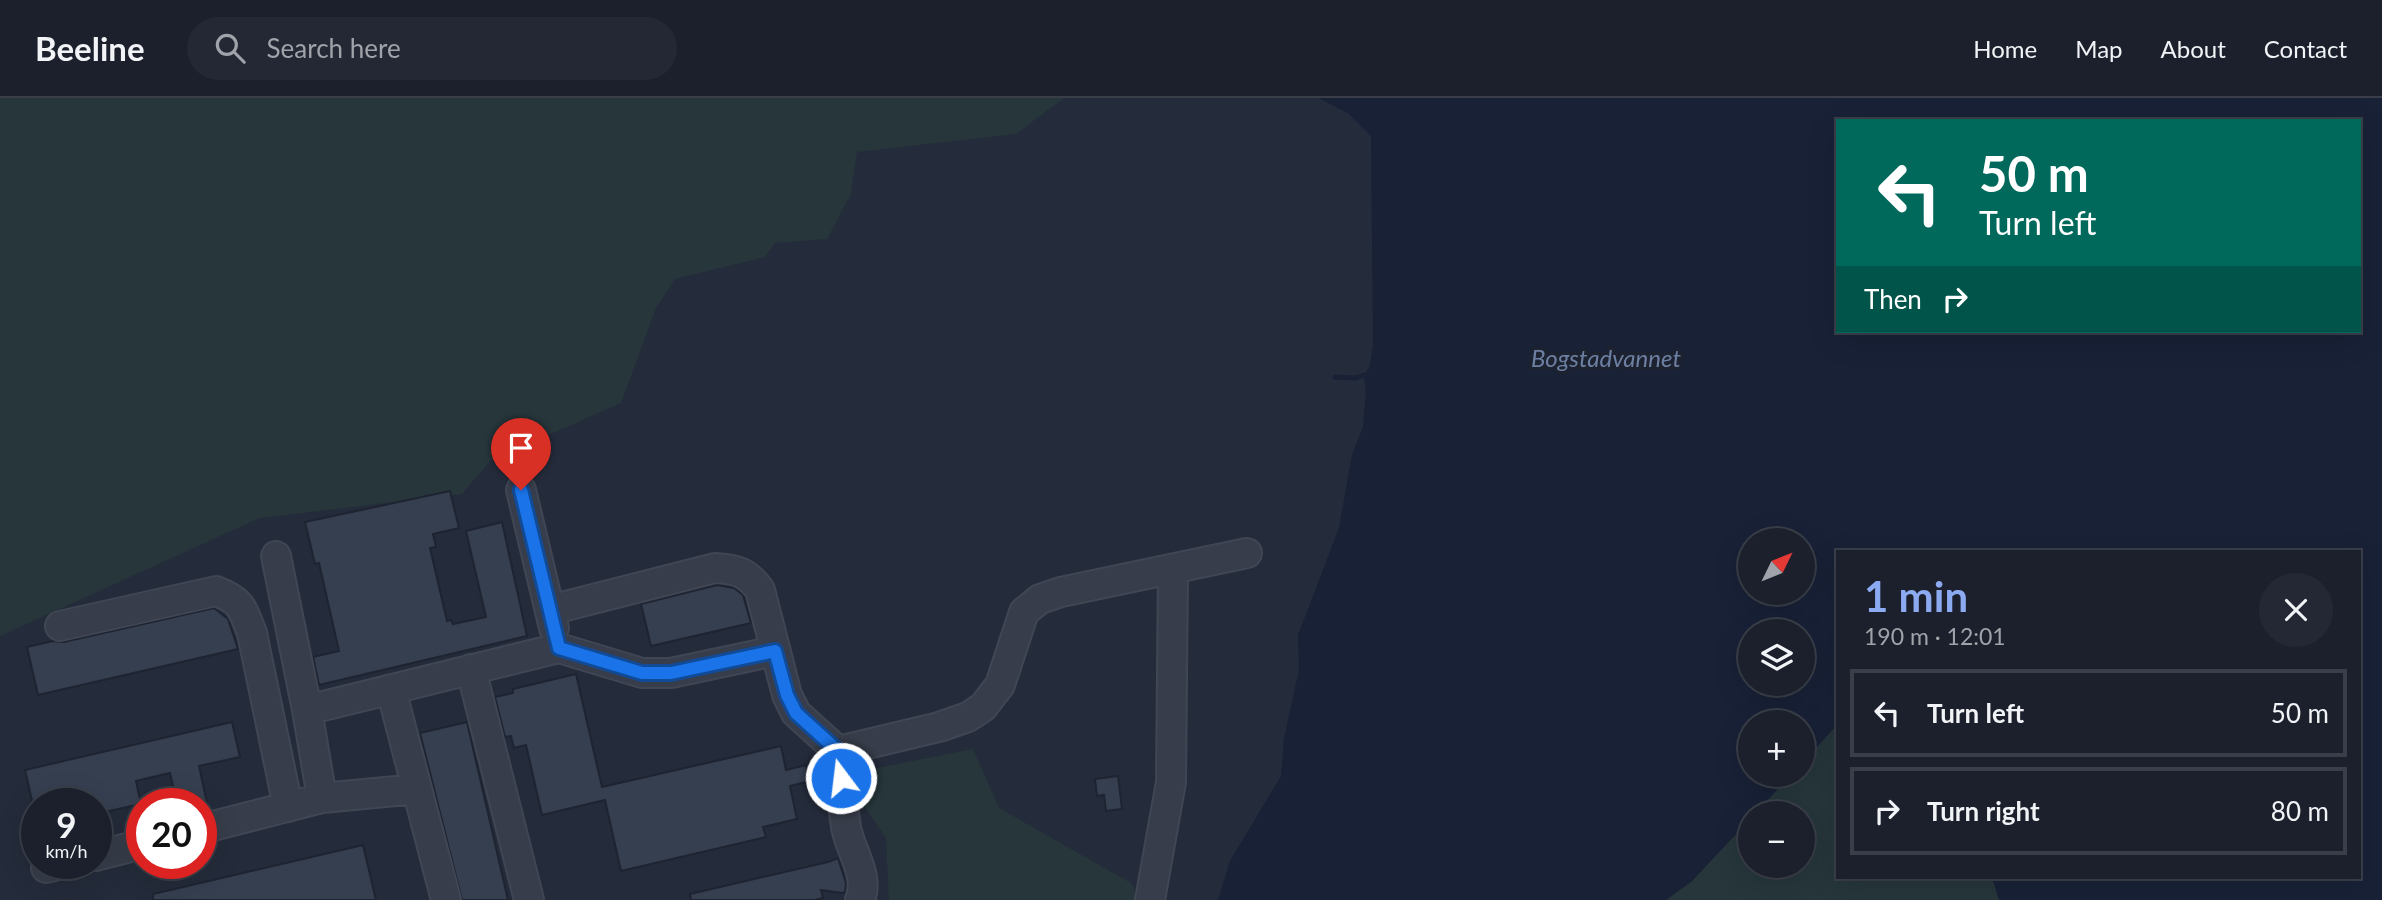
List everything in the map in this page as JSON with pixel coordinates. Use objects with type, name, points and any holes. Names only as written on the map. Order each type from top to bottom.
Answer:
[{"type":"street","points":[[521,490],[559,648]]},
{"type":"street","points":[[838,751],[939,727],[968,717],[983,707],[1000,685],[1024,612],[1040,598],[1247,553]]},
{"type":"street","points":[[276,556],[322,798]]},
{"type":"street","points":[[550,610],[715,568],[736,569],[751,577],[760,590],[787,695],[796,713],[838,751],[846,831],[861,871],[863,892],[860,900]]},
{"type":"street","points":[[1150,900],[1171,782],[1173,570]]},
{"type":"street","points":[[60,626],[216,591],[233,597],[252,633],[288,807]]},
{"type":"street","points":[[307,710],[559,648],[642,673],[671,673],[775,651]]},
{"type":"street","points":[[471,669],[529,900]]},
{"type":"street","points":[[391,689],[446,900]]},
{"type":"street","points":[[217,825],[322,798],[417,789]]},
{"type":"shaded area","points":[[0,98],[1064,98],[1016,134],[857,152],[851,194],[827,239],[775,243],[765,257],[675,279],[656,308],[621,403],[490,461],[462,494],[260,518],[0,636]]},
{"type":"shaded area","points":[[1836,726],[1836,879],[1993,879],[1999,900],[1666,900],[1692,881],[1738,832],[1738,878],[1815,878],[1815,801],[1767,801],[1779,787],[1815,787],[1815,749]]},
{"type":"shaded area","points":[[973,749],[999,808],[1131,883],[1139,900],[889,900],[886,838],[857,796],[857,772]]},
{"type":"water","name":"Bogstadvannet","points":[[1319,98],[2382,98],[2382,900],[1999,900],[1993,879],[2361,879],[2361,550],[1836,550],[1836,726],[1815,749],[1815,710],[1738,710],[1738,787],[1779,787],[1767,801],[1738,801],[1738,832],[1692,881],[1666,900],[1218,900],[1230,861],[1281,776],[1284,738],[1299,670],[1298,635],[1339,528],[1352,455],[1363,427],[1366,392],[1364,375],[1369,368],[1373,345],[1371,136],[1349,114]]},
{"type":"building","points":[[450,491],[459,528],[433,534],[436,547],[430,548],[447,621],[451,620],[453,624],[486,617],[466,531],[502,522],[527,636],[319,685],[313,657],[339,651],[319,563],[315,564],[305,522]]},
{"type":"building","points":[[717,585],[734,588],[743,595],[751,623],[651,646],[641,604]]},
{"type":"building","points":[[214,608],[228,619],[238,649],[38,695],[27,647],[53,641],[64,642]]},
{"type":"building","points":[[576,674],[602,787],[781,746],[786,770],[806,765],[810,781],[790,786],[797,819],[763,827],[766,837],[621,871],[605,800],[542,815],[526,745],[514,748],[511,736],[505,737],[495,697],[513,693],[513,689]]},
{"type":"building","points":[[232,722],[240,757],[199,766],[204,788],[174,788],[170,773],[136,781],[138,788],[126,788],[126,807],[112,810],[112,788],[29,788],[25,770]]},
{"type":"building","points":[[467,722],[508,900],[462,900],[420,733]]},
{"type":"building","points":[[1118,776],[1122,809],[1106,811],[1104,795],[1097,796],[1095,779]]},
{"type":"building","points":[[363,845],[376,900],[153,900],[153,894]]},
{"type":"building","points":[[838,858],[846,883],[845,892],[842,893],[821,890],[823,898],[815,900],[691,900],[690,894]]},
{"type":"waterway","points":[[1335,377],[1356,378],[1364,375]]},
{"type":"route","points":[[521,490],[559,648],[642,673],[671,673],[775,651],[787,695],[796,713],[838,751],[841,778]]}]
